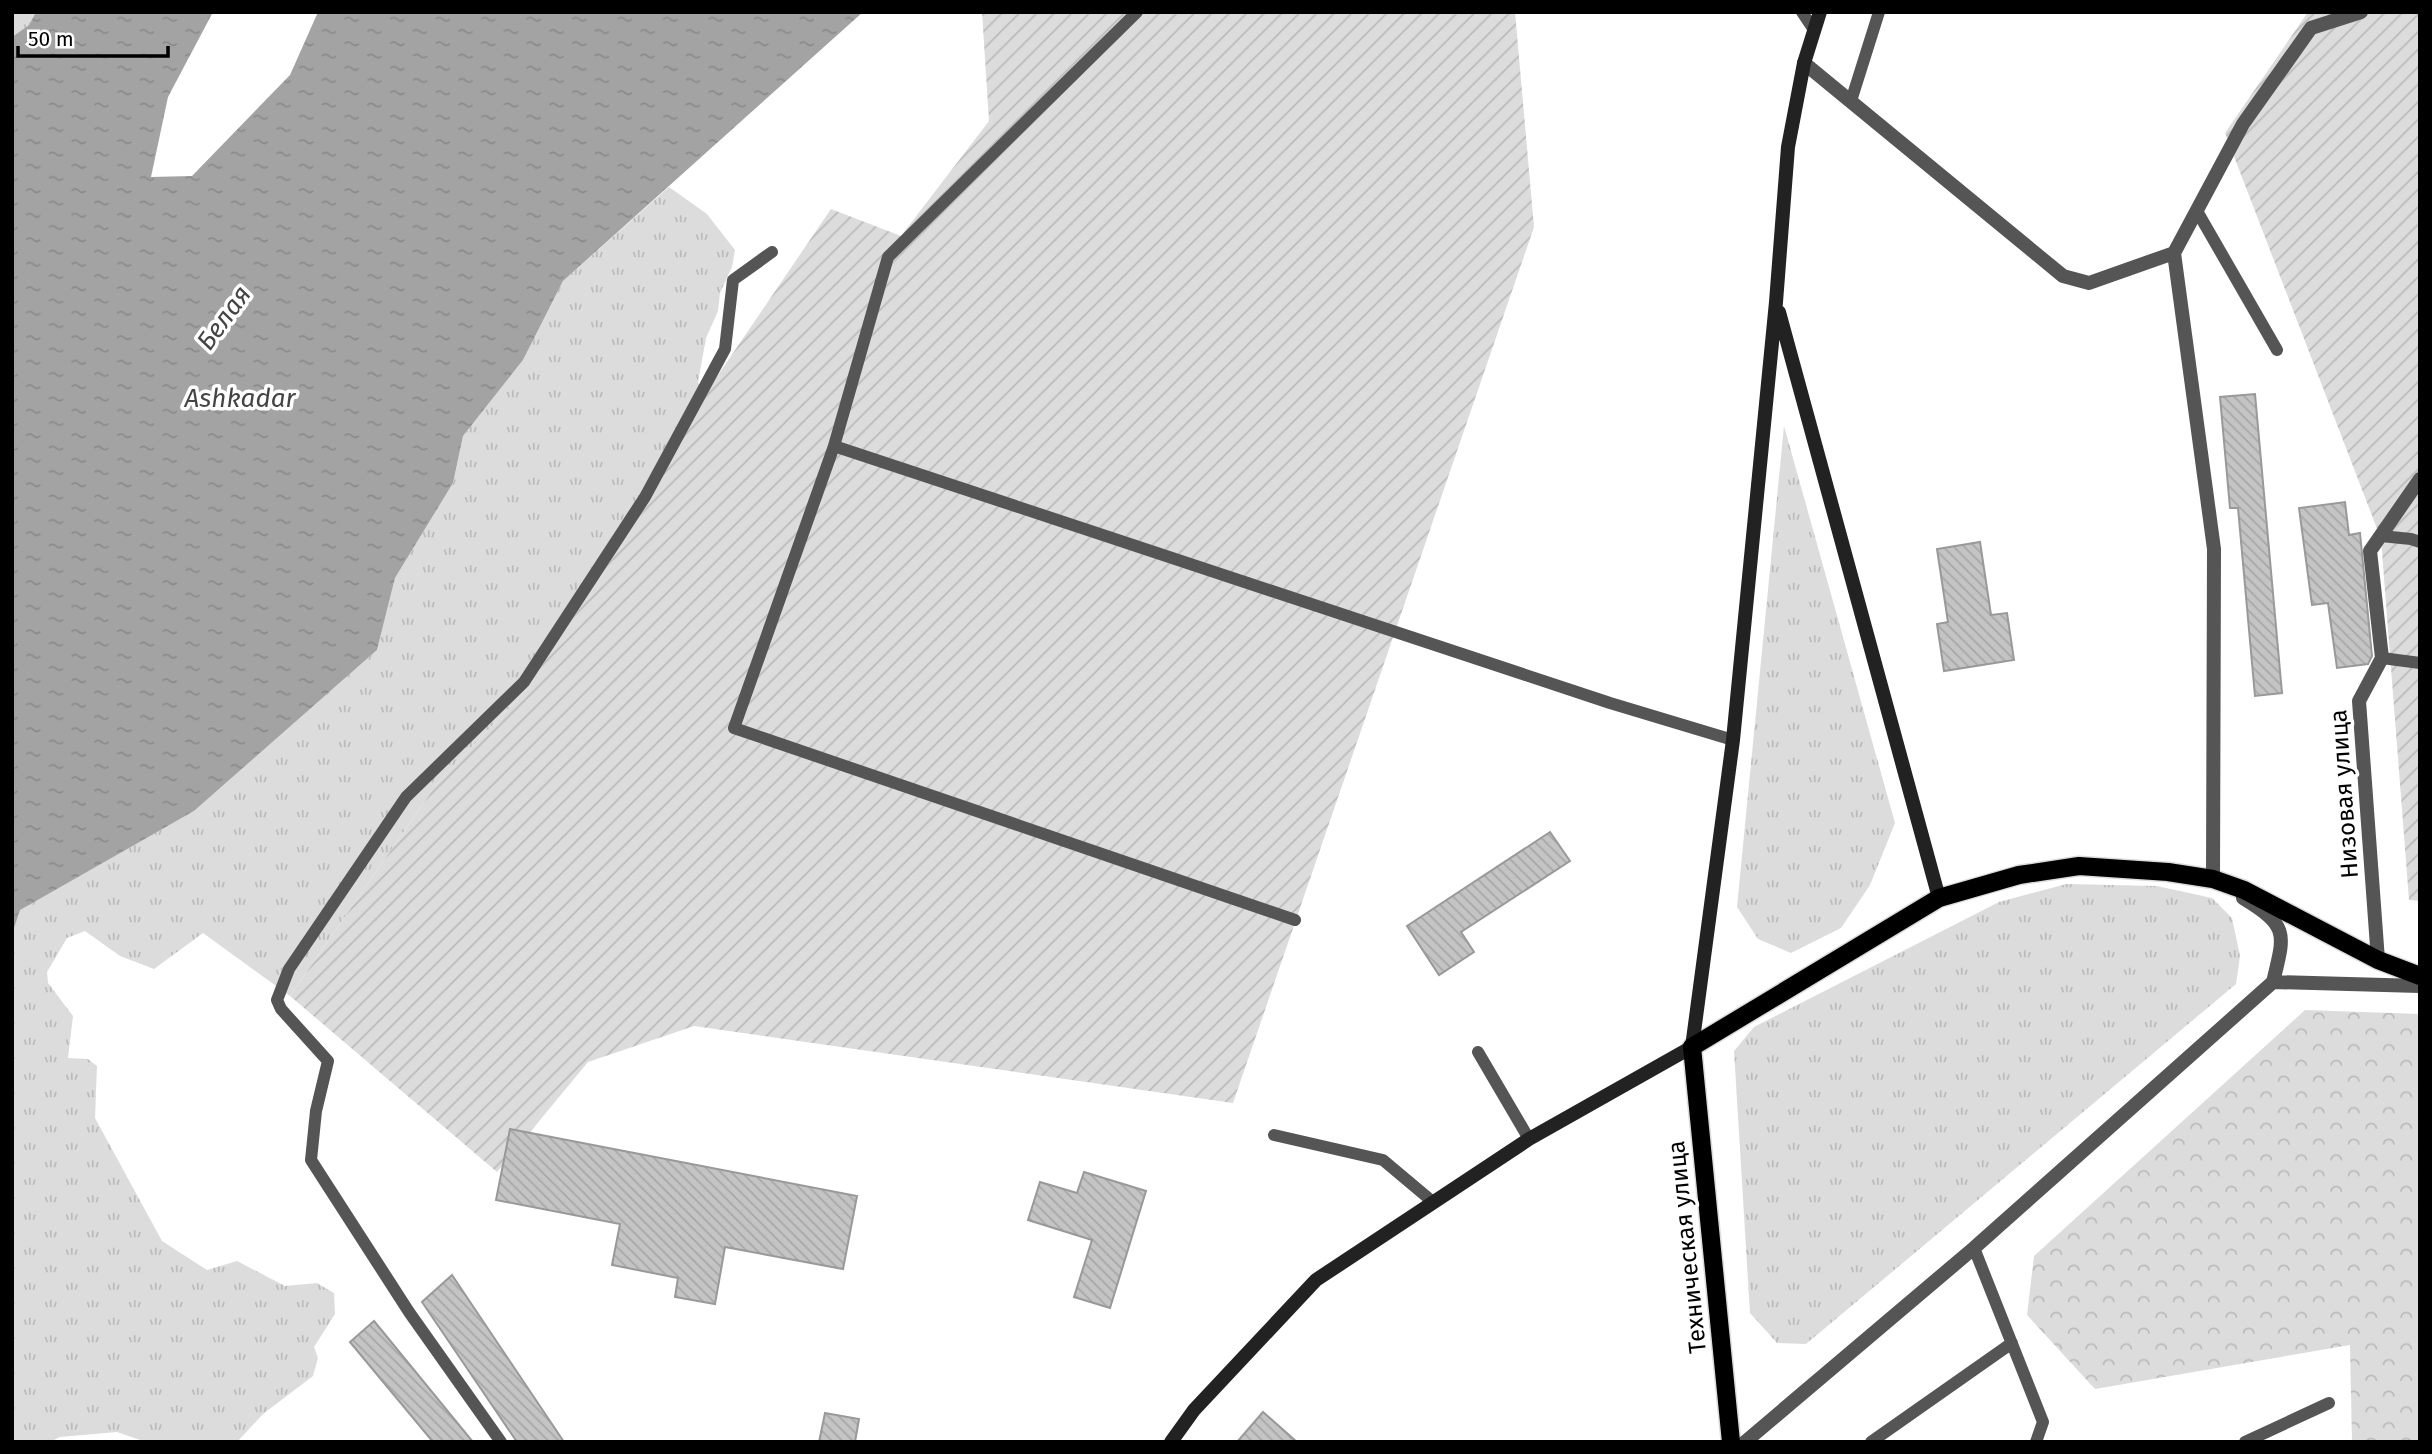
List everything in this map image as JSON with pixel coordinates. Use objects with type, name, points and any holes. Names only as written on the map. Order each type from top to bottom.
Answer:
[{"type":"main road","points":[[1692,1047],[1733,740],[1776,302],[1788,147],[1804,63],[1820,12]]},
{"type":"main road","points":[[1776,302],[1939,898]]},
{"type":"main road","points":[[1171,1442],[1194,1410],[1316,1280],[1529,1139],[1692,1047],[1939,898],[2019,875],[2079,866],[2168,872],[2213,879],[2244,890],[2285,910],[2378,960],[2420,976]]},
{"type":"main road","name":"Техническая улица","points":[[1692,1047],[1731,1442]]},
{"type":"street","points":[[1745,1442],[1974,1248],[2273,982],[2282,932],[2264,911],[2213,879],[2214,549],[2174,253],[2243,124],[2311,28],[2361,12]]},
{"type":"street","points":[[1804,63],[2063,276],[2089,283],[2174,253]]},
{"type":"street","points":[[2382,658],[2370,551],[2420,479]]},
{"type":"street","name":"Низовая улица","points":[[2378,960],[2358,701],[2382,658]]},
{"type":"street","points":[[2273,982],[2420,986]]},
{"type":"lane","points":[[1137,12],[888,257],[834,446],[734,728],[1295,920]]},
{"type":"lane","points":[[1802,12],[1814,30]]},
{"type":"lane","points":[[1851,101],[1879,12]]},
{"type":"lane","points":[[2197,211],[2277,351]]},
{"type":"lane","points":[[501,1442],[409,1312],[311,1160],[316,1111],[328,1061],[281,1009],[277,1000],[289,969],[406,797],[524,682],[645,497],[725,349],[733,280],[772,252]]},
{"type":"lane","points":[[834,446],[1610,703],[1733,740]]},
{"type":"lane","points":[[2381,536],[2420,542]]},
{"type":"lane","points":[[2382,658],[2420,663]]},
{"type":"lane","points":[[1478,1052],[1529,1139]]},
{"type":"lane","points":[[1274,1135],[1383,1160],[1433,1202]]},
{"type":"lane","points":[[1974,1248],[2043,1422],[2036,1442]]},
{"type":"lane","points":[[1871,1442],[2011,1343]]},
{"type":"lane","points":[[2245,1442],[2329,1403]]},
{"type":"green space","points":[[12,12],[36,12],[29,25],[12,37]]},
{"type":"green space","points":[[982,12],[1515,12],[1534,227],[1233,1103],[694,1026],[588,1062],[497,1172],[290,996],[436,785],[526,690],[651,499],[701,400],[831,209],[901,236],[989,121]]},
{"type":"green space","points":[[2308,12],[2420,12],[2420,901],[2409,900],[2381,539],[2225,133]]},
{"type":"green space","points":[[669,187],[707,214],[735,250],[732,267],[720,293],[718,311],[706,338],[698,382],[702,391],[701,400],[651,499],[526,690],[436,785],[290,996],[203,933],[154,969],[120,956],[85,931],[67,938],[47,972],[48,983],[73,1016],[68,1058],[88,1059],[97,1066],[95,1118],[162,1241],[207,1270],[237,1261],[285,1286],[317,1283],[334,1293],[335,1314],[314,1347],[318,1358],[313,1376],[263,1414],[237,1442],[146,1442],[117,1432],[60,1437],[50,1442],[12,1442],[12,934],[19,910],[194,811],[377,650],[395,578],[453,483],[463,436],[523,360],[563,281]]},
{"type":"green space","points":[[1784,426],[1895,823],[1870,885],[1841,928],[1791,953],[1758,939],[1737,907]]},
{"type":"green space","points":[[2066,884],[2157,886],[2212,898],[2232,918],[2240,956],[2236,984],[1806,1344],[1777,1343],[1750,1313],[1734,1051],[1754,1027],[1999,902]]},
{"type":"green space","points":[[2305,1010],[2420,1014],[2420,1442],[2352,1442],[2350,1345],[2095,1389],[2027,1315],[2034,1256]]},
{"type":"water","name":"Ashkadar","points":[[36,12],[213,12],[168,97],[151,177],[192,176],[290,75],[318,12],[863,12],[563,281],[523,360],[463,436],[453,483],[395,578],[377,650],[194,811],[20,910],[12,934],[12,37],[29,25]]},
{"type":"building","points":[[2255,394],[2282,693],[2255,696],[2238,508],[2230,508],[2220,397]]},
{"type":"building","points":[[2345,502],[2349,535],[2360,533],[2372,656],[2368,664],[2337,668],[2328,603],[2312,605],[2299,508]]},
{"type":"building","points":[[1980,542],[1991,615],[2007,613],[2014,660],[1944,671],[1937,624],[1948,622],[1937,549]]},
{"type":"building","points":[[1550,832],[1570,861],[1461,932],[1474,952],[1439,975],[1407,926]]},
{"type":"building","points":[[510,1129],[857,1196],[843,1269],[725,1247],[715,1304],[675,1297],[678,1278],[612,1265],[620,1224],[496,1200]]},
{"type":"building","points":[[1084,1172],[1146,1191],[1110,1308],[1074,1297],[1092,1240],[1028,1220],[1040,1182],[1077,1193]]},
{"type":"building","points":[[452,1275],[564,1442],[517,1442],[422,1302]]},
{"type":"building","points":[[374,1321],[473,1442],[433,1442],[350,1342]]},
{"type":"building","points":[[1263,1412],[1297,1442],[1237,1442]]},
{"type":"building","points":[[825,1413],[859,1419],[855,1442],[819,1442]]},
{"type":"water label","name":"Белая","points":[[224,318]]}]
